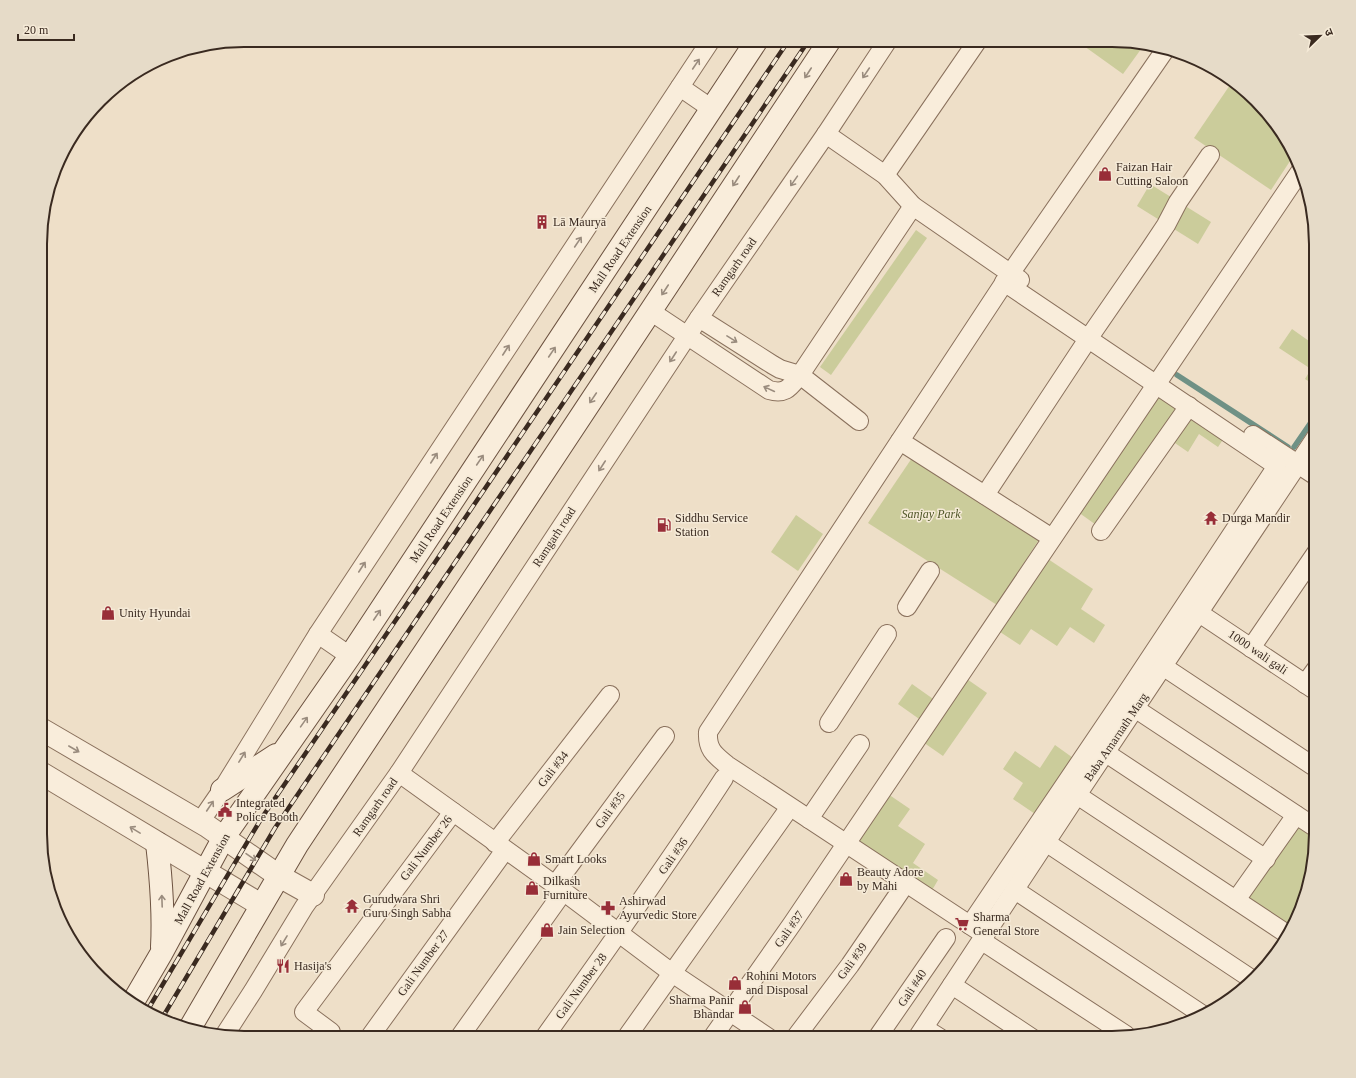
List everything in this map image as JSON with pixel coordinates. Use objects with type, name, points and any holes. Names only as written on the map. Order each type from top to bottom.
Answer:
[{"type":"main road","name":"Mall Road Extension","points":[[135,999],[162,954],[224,837],[350,656],[752,47]]},
{"type":"main road","points":[[192,1024],[301,838],[825,47]]},
{"type":"main road","points":[[47,733],[200,822],[224,837],[278,876],[313,895]]},
{"type":"main road","points":[[222,790],[285,750]]},
{"type":"main road","points":[[47,777],[261,906]]},
{"type":"main road","points":[[157,843],[162,884],[162,954]]},
{"type":"street","points":[[200,822],[222,790],[318,634],[706,47]]},
{"type":"street","name":"Ramgarh road","points":[[228,1030],[304,907],[399,773],[699,318],[826,134],[883,47]]},
{"type":"street","points":[[885,175],[973,47]]},
{"type":"street","points":[[1120,1031],[983,938],[970,925],[809,820],[728,765],[712,752],[707,742],[708,732],[1007,278],[1162,54]]},
{"type":"street","points":[[680,87],[712,109]]},
{"type":"street","points":[[826,134],[885,175],[913,206],[1007,278],[1160,380],[1309,471]]},
{"type":"street","points":[[985,495],[1091,334],[1166,225],[1178,202],[1210,156]]},
{"type":"street","name":"Gali #37","points":[[730,1012],[846,844],[1297,176]]},
{"type":"street","points":[[650,311],[769,390],[776,392],[784,391],[790,388],[800,375],[913,206]]},
{"type":"street","points":[[699,318],[780,369],[800,375],[859,422]]},
{"type":"street","points":[[970,925],[1124,697],[1236,542],[1277,466],[1189,406],[1160,380]]},
{"type":"street","points":[[1101,532],[1189,406]]},
{"type":"street","points":[[900,441],[1052,538]]},
{"type":"street","name":"Baba Amarnath Marg","points":[[922,1031],[1047,843],[1077,795],[1199,613],[1236,542],[1298,464],[1309,448]]},
{"type":"street","points":[[1251,648],[1309,563]]},
{"type":"street","points":[[907,607],[930,571]]},
{"type":"street","name":"1000 wali gali","points":[[1199,613],[1309,687]]},
{"type":"street","points":[[318,634],[350,656]]},
{"type":"street","points":[[828,723],[887,634]]},
{"type":"street","points":[[1164,667],[1309,763]]},
{"type":"street","name":"Gali #34","points":[[500,846],[610,695]]},
{"type":"street","points":[[1136,709],[1309,823]]},
{"type":"street","name":"Gali #35","points":[[559,889],[664,736]]},
{"type":"street","points":[[809,820],[860,744]]},
{"type":"street","points":[[1106,753],[1266,859]]},
{"type":"street","points":[[399,773],[672,973],[758,1031]]},
{"type":"street","name":"Gali #36","points":[[619,934],[683,842],[724,778]]},
{"type":"street","points":[[1077,795],[1284,932]]},
{"type":"street","name":"Gali Number 26","points":[[330,1031],[304,1012],[453,812]]},
{"type":"street","points":[[631,1031],[785,814]]},
{"type":"street","points":[[1236,900],[1296,815]]},
{"type":"street","points":[[1047,843],[1248,976]]},
{"type":"street","name":"Gali Number 27","points":[[374,1031],[500,846]]},
{"type":"street","name":"Gali #39","points":[[800,1031],[850,965],[906,884]]},
{"type":"street","points":[[464,1031],[559,889]]},
{"type":"street","points":[[1015,890],[1198,1012]]},
{"type":"street","name":"Gali Number 28","points":[[549,1031],[619,934]]},
{"type":"street","name":"Gali #40","points":[[883,1031],[946,938]]},
{"type":"street","points":[[952,985],[1021,1031]]},
{"type":"street","points":[[717,1031],[730,1012]]},
{"type":"green space","points":[[1085,47],[1125,47],[1141,49],[1123,74]]},
{"type":"green space","points":[[1229,86],[1260,114],[1276,134],[1291,160],[1271,190],[1194,138]]},
{"type":"green space","points":[[1150,184],[1211,222],[1198,244],[1137,206]]},
{"type":"green space","points":[[916,230],[927,238],[831,375],[820,367]]},
{"type":"green space","points":[[1292,329],[1309,341],[1309,368],[1279,348]]},
{"type":"green space","points":[[1309,372],[1309,382],[1305,379]]},
{"type":"green space","points":[[1159,394],[1180,408],[1099,527],[1078,512]]},
{"type":"green space","points":[[1190,415],[1224,438],[1218,447],[1199,434],[1188,452],[1172,441]]},
{"type":"green space","name":"Sanjay Park","points":[[914,455],[1040,538],[997,605],[868,523]]},
{"type":"green space","points":[[796,515],[823,534],[798,571],[771,552]]},
{"type":"green space","points":[[1042,555],[1093,589],[1081,609],[1105,625],[1094,643],[1070,627],[1057,646],[1031,629],[1020,645],[994,628]]},
{"type":"green space","points":[[964,677],[987,693],[943,756],[920,740]]},
{"type":"green space","points":[[912,684],[936,701],[922,721],[898,704]]},
{"type":"green space","points":[[1055,745],[1076,760],[1038,816],[1013,799],[1023,783],[1003,769],[1015,751],[1040,768]]},
{"type":"green space","points":[[888,794],[910,809],[898,826],[925,844],[913,863],[938,880],[931,892],[856,840]]},
{"type":"green space","points":[[1294,825],[1309,835],[1309,847],[1305,873],[1299,897],[1287,925],[1247,898]]},
{"type":"waterway","points":[[1177,375],[1288,447]]},
{"type":"waterway","points":[[1294,447],[1309,425]]},
{"type":"railway","points":[[149,1007],[261,819],[784,47]]},
{"type":"railway","points":[[164,1014],[275,828],[804,47]]},
{"type":"place","name":"Faizan Hair Cutting Saloon","points":[[1105,174]]},
{"type":"place","name":"Lā Mauryā","points":[[542,222]]},
{"type":"place","name":"Durga Mandir","points":[[1211,518]]},
{"type":"place","name":"Siddhu Service Station","points":[[664,525]]},
{"type":"place","name":"Unity Hyundai","points":[[108,613]]},
{"type":"place","name":"Integrated Police Booth","points":[[225,810]]},
{"type":"place","name":"Smart Looks","points":[[534,859]]},
{"type":"place","name":"Beauty Adore by Mahi","points":[[846,879]]},
{"type":"place","name":"Dilkash Furniture","points":[[532,888]]},
{"type":"place","name":"Gurudwara Shri Guru Singh Sabha","points":[[352,906]]},
{"type":"place","name":"Ashirwad Ayurvedic Store","points":[[608,908]]},
{"type":"place","name":"Sharma General Store","points":[[962,924]]},
{"type":"place","name":"Jain Selection","points":[[547,930]]},
{"type":"place","name":"Hasija's","points":[[283,966]]},
{"type":"place","name":"Rohini Motors and Disposal","points":[[735,983]]},
{"type":"place","name":"Sharma Panir Bhandar","points":[[745,1007]]}]
